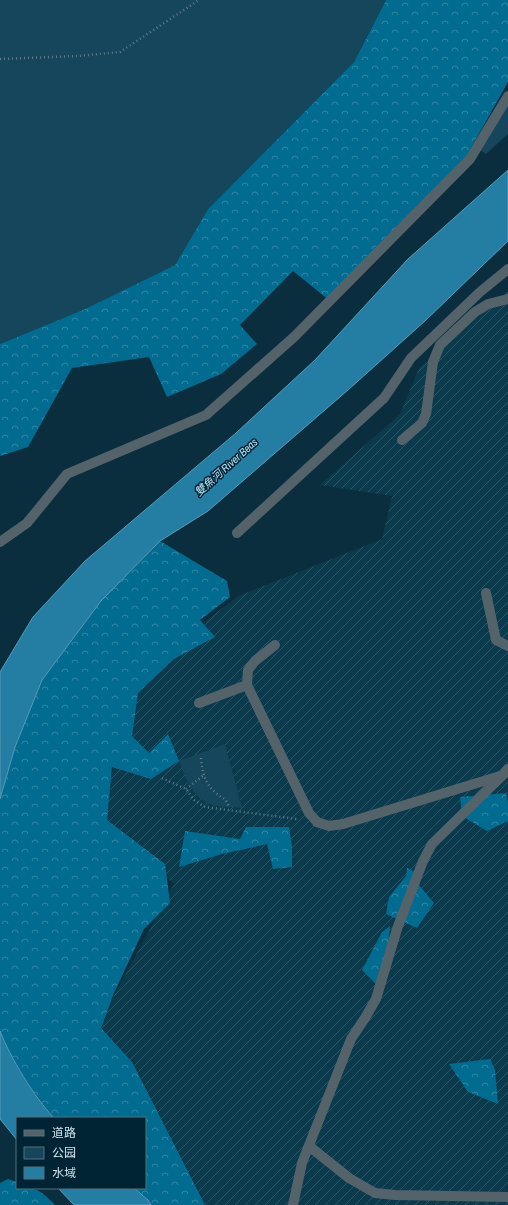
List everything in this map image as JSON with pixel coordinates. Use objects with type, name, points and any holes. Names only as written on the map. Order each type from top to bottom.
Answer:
[{"type":"street","points":[[0,542],[27,523],[67,474],[206,415],[294,337],[470,159],[508,96]]},
{"type":"street","points":[[237,533],[384,398],[411,358],[480,292],[508,269]]},
{"type":"street","points":[[402,440],[422,423],[426,414],[433,362],[440,345],[475,312],[488,304],[508,299]]},
{"type":"street","points":[[486,593],[496,640],[508,646]]},
{"type":"street","points":[[275,645],[255,661],[248,670],[247,685],[309,813],[317,822],[329,826],[343,824],[506,772]]},
{"type":"street","points":[[199,703],[247,685]]},
{"type":"street","points":[[293,1205],[302,1163],[351,1040],[376,999],[397,929],[423,861],[432,844],[506,772]]},
{"type":"street","points":[[309,1146],[349,1178],[375,1193],[395,1195],[508,1197]]},
{"type":"path","points":[[0,59],[77,56],[120,52],[199,0]]},
{"type":"path","points":[[201,758],[202,771],[208,784],[217,794],[226,800],[229,807]]},
{"type":"path","points":[[186,789],[204,775]]},
{"type":"path","points":[[162,778],[178,784],[186,789],[194,800],[205,807],[317,822]]},
{"type":"shaded area","points":[[508,291],[508,1205],[197,1205],[146,1158],[146,1117],[144,1117],[85,1050],[174,884],[99,823],[139,673],[238,596],[382,539],[392,496],[320,485],[400,414],[419,368]]},
{"type":"green space","points":[[0,0],[386,0],[354,62],[208,209],[175,265],[85,309],[0,344]]},
{"type":"green space","points":[[386,0],[508,0],[508,82],[466,157],[330,301],[293,271],[240,325],[257,344],[221,374],[167,397],[149,357],[72,368],[28,447],[0,456],[0,344],[85,309],[175,265],[208,209],[354,62]]},
{"type":"green space","points":[[508,103],[508,134],[486,154],[479,149]]},
{"type":"green space","points":[[160,541],[227,581],[230,597],[200,620],[215,637],[174,659],[138,693],[132,736],[149,753],[168,734],[179,761],[151,779],[112,767],[107,820],[165,864],[170,903],[144,929],[114,993],[101,1028],[132,1062],[205,1205],[151,1205],[148,1200],[135,1189],[146,1189],[146,1117],[53,1117],[23,1076],[0,1031],[0,799],[15,747],[42,680],[101,601]]},
{"type":"green space","points":[[225,744],[242,808],[220,807],[209,804],[203,800],[192,789],[179,761]]},
{"type":"green space","points":[[506,793],[508,802],[508,821],[487,831],[462,816],[460,797]]},
{"type":"green space","points":[[246,827],[289,827],[292,846],[292,867],[273,869],[267,844],[222,854],[179,867],[185,831],[240,839]]},
{"type":"green space","points":[[407,868],[415,872],[419,885],[434,903],[417,928],[386,914],[389,897],[406,876]]},
{"type":"green space","points":[[390,926],[388,950],[376,984],[362,970],[382,932]]},
{"type":"green space","points":[[490,1059],[495,1070],[498,1104],[468,1092],[449,1064]]},
{"type":"green space","points":[[8,1179],[16,1182],[16,1189],[35,1189],[46,1196],[55,1205],[0,1205],[0,1183]]},
{"type":"water","name":"雙魚河 River Beas","points":[[508,170],[508,241],[426,320],[348,390],[208,511],[160,541],[101,601],[42,680],[15,747],[0,799],[0,672],[33,617],[85,561],[236,433],[315,360],[408,259]]},
{"type":"water","points":[[0,1031],[23,1076],[53,1117],[16,1117],[16,1139],[0,1119]]},
{"type":"water","points":[[59,1189],[135,1189],[148,1200],[151,1205],[74,1205]]}]
